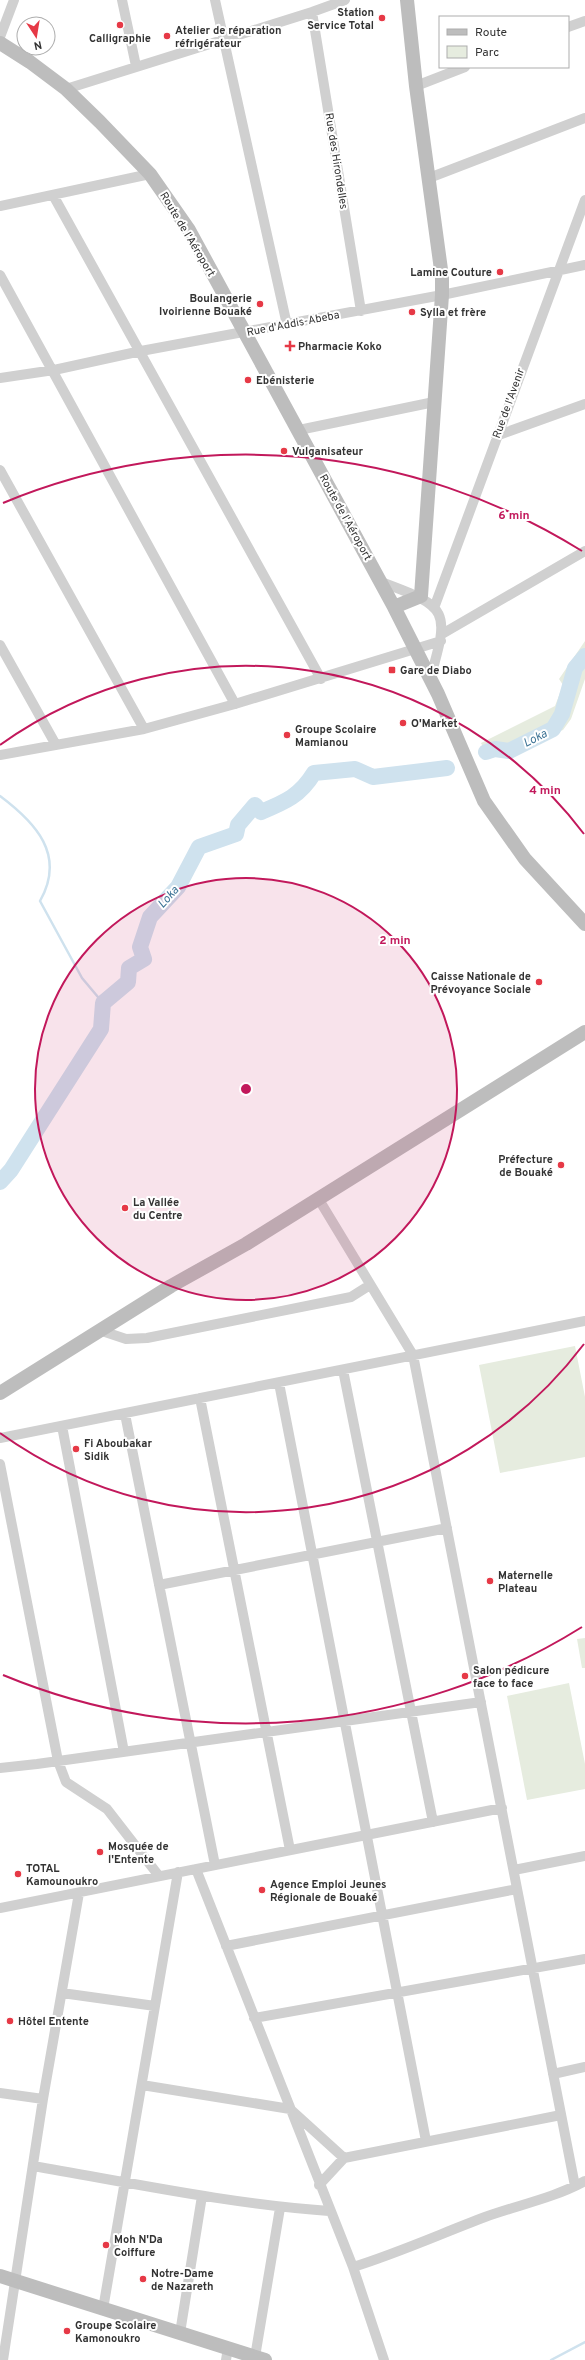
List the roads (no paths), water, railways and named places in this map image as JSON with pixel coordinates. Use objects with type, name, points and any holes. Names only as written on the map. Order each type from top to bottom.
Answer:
[{"type":"main road","points":[[394,607],[420,596],[442,295],[430,178],[416,86],[407,0]]},
{"type":"main road","name":"Route de l'Aéroport","points":[[0,43],[30,62],[66,89],[150,174],[189,230],[394,607],[430,679],[484,801],[525,860],[585,924]]},
{"type":"main road","points":[[0,1393],[99,1330],[246,1244],[585,1032]]},
{"type":"main road","points":[[0,2276],[180,2333],[227,2354],[260,2358]]},
{"type":"street","points":[[0,37],[14,0]]},
{"type":"street","points":[[122,0],[136,66]]},
{"type":"street","points":[[215,0],[287,324]]},
{"type":"street","points":[[66,89],[312,12],[345,0]]},
{"type":"street","name":"Rue des Hirondelles","points":[[312,12],[361,310]]},
{"type":"street","points":[[569,27],[585,21]]},
{"type":"street","points":[[416,86],[462,68]]},
{"type":"street","points":[[430,178],[585,118]]},
{"type":"street","points":[[0,206],[150,174]]},
{"type":"street","points":[[53,195],[141,351],[321,679]]},
{"type":"street","name":"Rue de l'Avenir","points":[[434,608],[496,436],[585,200]]},
{"type":"street","name":"Rue d'Addis-Abeba","points":[[0,378],[54,370],[141,351],[442,295],[585,266]]},
{"type":"street","points":[[0,274],[54,370],[235,704]]},
{"type":"street","points":[[299,430],[434,402]]},
{"type":"street","points":[[496,436],[585,404]]},
{"type":"street","points":[[0,470],[144,729]]},
{"type":"street","points":[[0,755],[144,729],[321,679],[354,666],[416,650],[442,637],[585,551]]},
{"type":"street","points":[[381,582],[420,596],[434,608],[443,622],[442,637],[430,679]]},
{"type":"street","points":[[0,645],[56,745]]},
{"type":"street","points":[[318,1198],[413,1355],[517,1889],[534,1967],[575,2186]]},
{"type":"street","points":[[99,1330],[126,1339],[166,1335],[351,1297],[370,1285]]},
{"type":"street","points":[[0,1438],[585,1321]]},
{"type":"street","points":[[343,1370],[433,1822]]},
{"type":"street","points":[[279,1383],[426,2142]]},
{"type":"street","points":[[200,1398],[290,1850]]},
{"type":"street","points":[[125,1414],[215,1865]]},
{"type":"street","points":[[62,1426],[124,1752]]},
{"type":"street","points":[[0,1464],[58,1761],[66,1782],[107,1809],[159,1876]]},
{"type":"street","points":[[159,1585],[447,1528]]},
{"type":"street","points":[[0,1768],[124,1752],[191,1741],[412,1713],[481,1702]]},
{"type":"street","points":[[0,1908],[502,1808]]},
{"type":"street","points":[[514,1870],[585,1856]]},
{"type":"street","points":[[196,1869],[329,2211],[353,2267],[384,2360]]},
{"type":"street","points":[[103,2309],[178,1872]]},
{"type":"street","points":[[226,1946],[517,1889]]},
{"type":"street","points":[[3,2360],[43,2099],[79,1893]]},
{"type":"street","points":[[254,2018],[397,1991],[585,1959]]},
{"type":"street","points":[[62,1993],[155,2006]]},
{"type":"street","points":[[553,2074],[585,2068]]},
{"type":"street","points":[[142,2085],[290,2109],[344,2158]]},
{"type":"street","points":[[0,2093],[43,2099]]},
{"type":"street","points":[[319,2185],[344,2158],[561,2115]]},
{"type":"street","points":[[33,2166],[202,2196],[280,2208],[329,2211]]},
{"type":"street","points":[[353,2267],[401,2252],[484,2217],[575,2186],[585,2181]]},
{"type":"street","points":[[180,2333],[202,2196]]},
{"type":"street","points":[[260,2358],[280,2208]]},
{"type":"waterway","name":"Loka","points":[[486,752],[495,749],[509,751],[553,729],[562,714],[575,668],[585,656]]},
{"type":"waterway","name":"Loka","points":[[0,1182],[11,1170],[101,1029],[103,1003],[128,982],[129,968],[144,959],[140,947],[150,917],[178,887],[199,847],[236,834],[238,825],[255,805],[261,812],[285,801],[297,793],[309,781],[314,773],[355,769],[373,777],[447,768]]},
{"type":"waterway","points":[[0,796],[25,817],[43,841],[48,855],[50,869],[47,884],[40,901],[82,978],[103,1003]]},
{"type":"waterway","points":[[551,2360],[585,2342]]},
{"type":"place","name":"Station Service Total","points":[[382,18]]},
{"type":"place","name":"Calligraphie","points":[[120,25]]},
{"type":"place","name":"Atelier de réparation réfrigérateur","points":[[167,36]]},
{"type":"place","name":"Lamine Couture","points":[[500,272]]},
{"type":"place","name":"Boulangerie Ivoirienne Bouaké","points":[[260,304]]},
{"type":"place","name":"Sylla et frère","points":[[412,312]]},
{"type":"place","name":"Pharmacie Koko","points":[[290,346]]},
{"type":"place","name":"Ebénisterie","points":[[248,380]]},
{"type":"place","name":"Vulganisateur","points":[[284,451]]},
{"type":"place","name":"Gare de Diabo","points":[[392,670]]},
{"type":"place","name":"O'Market","points":[[403,723]]},
{"type":"place","name":"Groupe Scolaire Mamianou","points":[[287,735]]},
{"type":"place","name":"Caisse Nationale de Prévoyance Sociale","points":[[539,982]]},
{"type":"place","name":"Préfecture de Bouaké","points":[[561,1165]]},
{"type":"place","name":"La Vallée du Centre","points":[[125,1208]]},
{"type":"place","name":"Fi Aboubakar Sidik","points":[[76,1449]]},
{"type":"place","name":"Maternelle Plateau","points":[[490,1581]]},
{"type":"place","name":"Salon pédicure face to face","points":[[465,1676]]},
{"type":"place","name":"Mosquée de l'Entente","points":[[100,1852]]},
{"type":"place","name":"TOTAL Kamounoukro","points":[[18,1874]]},
{"type":"place","name":"Agence Emploi Jeunes Régionale de Bouaké","points":[[262,1890]]},
{"type":"place","name":"Hôtel Entente","points":[[10,2021]]},
{"type":"place","name":"Moh N'Da Coiffure","points":[[106,2245]]},
{"type":"place","name":"Notre-Dame de Nazareth","points":[[143,2279]]},
{"type":"place","name":"Groupe Scolaire Kamonoukro","points":[[67,2331]]}]
